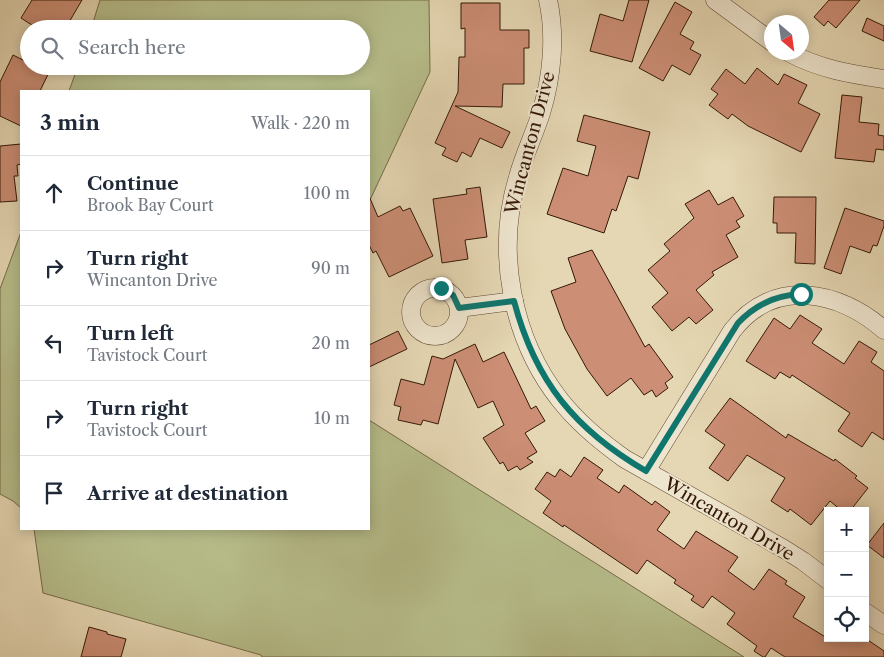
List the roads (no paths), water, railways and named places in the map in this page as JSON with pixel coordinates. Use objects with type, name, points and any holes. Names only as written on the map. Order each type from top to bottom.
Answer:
[{"type":"street","name":"Wincanton Drive","points":[[548,0],[552,33],[552,60],[548,87],[541,113],[517,178],[508,236],[508,265],[514,301],[530,350],[560,400],[579,422],[601,442],[646,471],[784,549],[824,577]]},
{"type":"street","points":[[715,0],[764,36]]},
{"type":"street","points":[[805,60],[833,70],[884,79]]},
{"type":"street","points":[[646,471],[732,330],[758,306],[774,298],[792,294],[817,296],[863,314],[884,330]]},
{"type":"street","points":[[459,308],[514,301]]},
{"type":"street","points":[[869,615],[884,625]]}]
